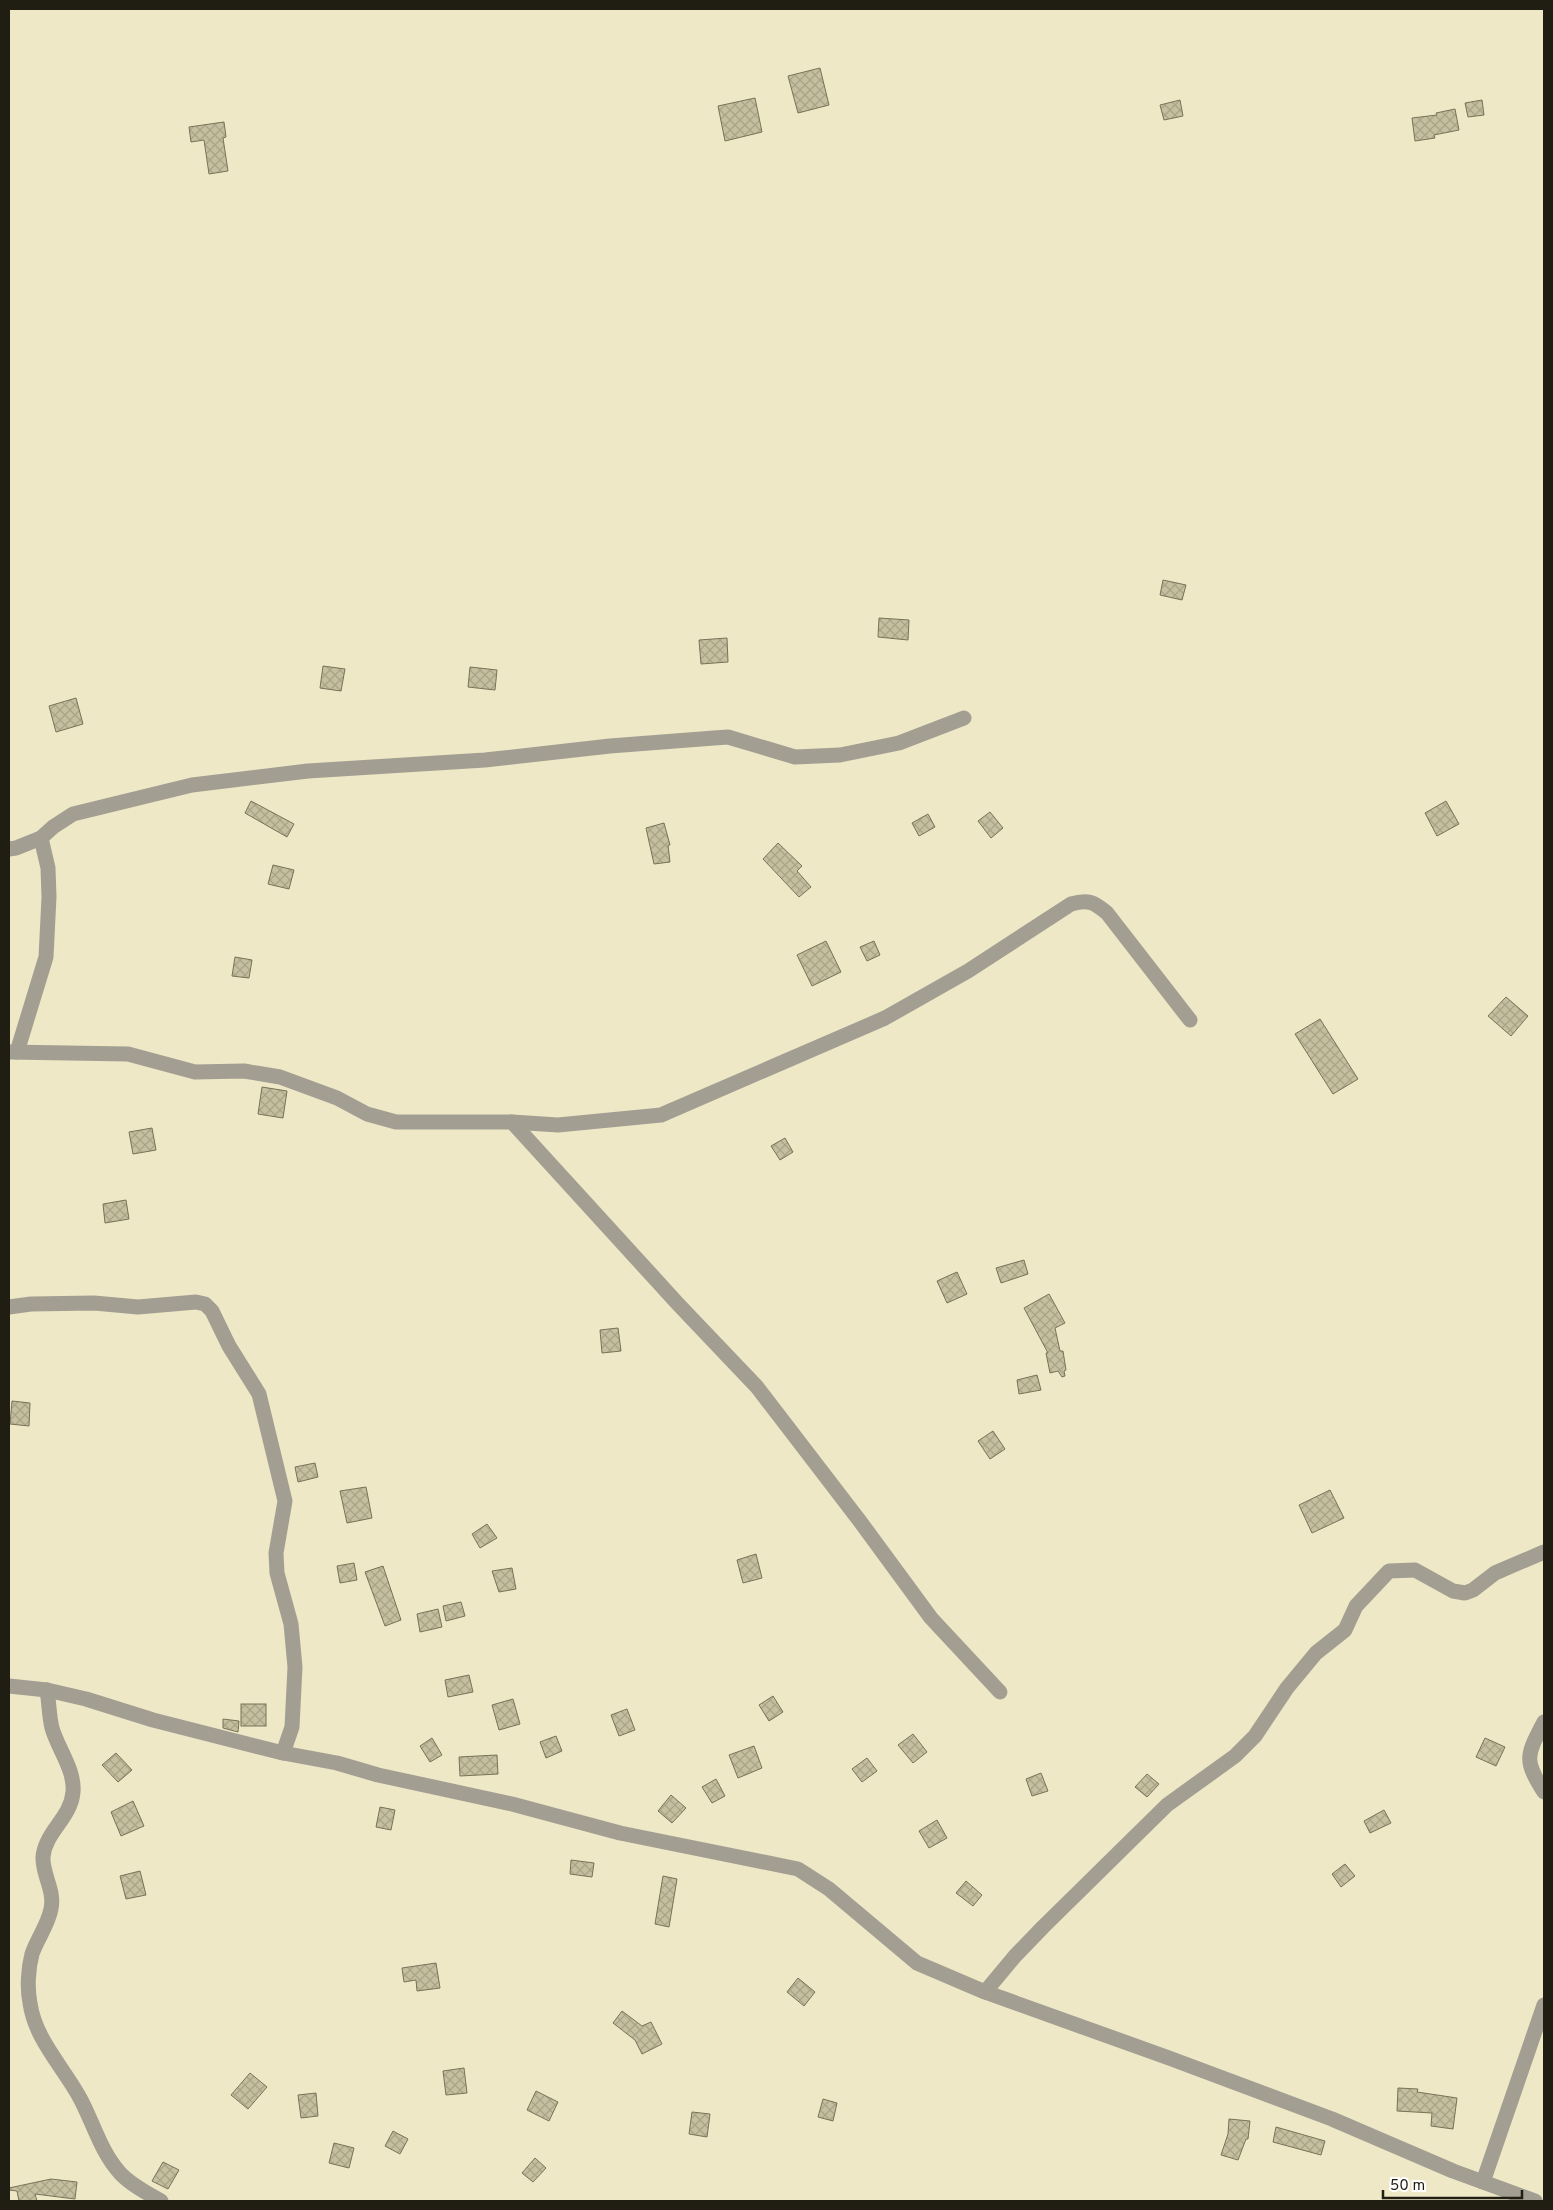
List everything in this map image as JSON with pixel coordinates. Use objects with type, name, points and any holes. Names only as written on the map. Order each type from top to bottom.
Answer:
[{"type":"street","points":[[9,849],[40,838],[73,814],[192,785],[308,771],[485,760],[610,746],[721,737],[728,737],[795,757],[840,755],[899,743],[964,718]]},
{"type":"street","points":[[40,838],[48,868],[49,897],[46,957],[13,1052],[128,1054],[195,1072],[244,1071],[280,1077],[337,1098],[367,1114],[396,1122],[512,1122],[558,1125],[661,1115],[885,1018],[968,971],[1071,904],[1084,900],[1097,905],[1107,913],[1190,1020]]},
{"type":"street","points":[[512,1122],[678,1304],[757,1387],[931,1618],[1000,1692]]},
{"type":"street","points":[[9,1306],[94,1302],[138,1307],[196,1302],[205,1304],[212,1311],[229,1346],[259,1394],[285,1501],[276,1553],[277,1572],[291,1624],[295,1667],[292,1727],[283,1753]]},
{"type":"street","points":[[985,1992],[1026,1944],[1166,1806],[1235,1756],[1255,1736],[1287,1688],[1316,1653],[1345,1630],[1356,1606],[1388,1571],[1415,1570],[1453,1590],[1465,1593],[1474,1590],[1495,1573],[1544,1552]]},
{"type":"street","points":[[9,1686],[47,1690],[86,1699],[154,1720],[283,1753],[338,1763],[378,1775],[512,1804],[620,1832],[798,1869],[829,1889],[917,1962],[985,1992],[1323,2116],[1453,2171],[1535,2201]]},
{"type":"street","points":[[47,1690],[52,1727],[71,1773],[73,1793],[66,1814],[48,1838],[45,1847],[43,1858],[52,1889],[52,1909],[32,1954],[29,1974],[30,2004],[40,2035],[82,2101],[100,2146],[120,2174],[138,2188],[161,2201]]},
{"type":"street","points":[[1544,1722],[1531,1747],[1529,1757],[1530,1766],[1544,1792]]},
{"type":"street","points":[[1483,2182],[1544,2005]]},
{"type":"building","points":[[820,68],[829,105],[798,113],[788,76]]},
{"type":"building","points":[[755,98],[762,132],[725,141],[718,106]]},
{"type":"building","points":[[1180,100],[1183,116],[1164,120],[1160,105]]},
{"type":"building","points":[[1482,100],[1484,115],[1468,117],[1465,103]]},
{"type":"building","points":[[1455,109],[1459,130],[1434,135],[1435,138],[1415,141],[1412,118],[1437,115],[1436,113]]},
{"type":"building","points":[[224,122],[226,137],[223,138],[228,171],[209,174],[204,140],[191,142],[189,127]]},
{"type":"building","points":[[1163,580],[1186,585],[1182,600],[1160,595]]},
{"type":"building","points":[[879,618],[909,620],[908,640],[878,637]]},
{"type":"building","points":[[727,638],[728,662],[701,664],[699,640]]},
{"type":"building","points":[[323,666],[345,669],[341,691],[320,688]]},
{"type":"building","points":[[470,667],[497,670],[495,690],[468,687]]},
{"type":"building","points":[[76,698],[83,724],[56,732],[49,706]]},
{"type":"building","points":[[251,801],[294,824],[287,837],[245,813]]},
{"type":"building","points":[[1446,801],[1459,824],[1437,836],[1425,813]]},
{"type":"building","points":[[990,812],[1003,828],[991,838],[978,821]]},
{"type":"building","points":[[928,814],[935,827],[919,836],[912,823]]},
{"type":"building","points":[[664,823],[670,845],[668,845],[670,862],[654,864],[646,828]]},
{"type":"building","points":[[778,843],[802,866],[797,871],[811,887],[799,897],[763,859]]},
{"type":"building","points":[[273,865],[294,870],[289,889],[268,884]]},
{"type":"building","points":[[826,941],[841,972],[812,986],[797,955]]},
{"type":"building","points":[[874,941],[880,955],[867,961],[860,947]]},
{"type":"building","points":[[235,957],[252,960],[249,978],[232,976]]},
{"type":"building","points":[[1506,997],[1528,1016],[1511,1036],[1488,1016]]},
{"type":"building","points":[[1320,1019],[1358,1079],[1333,1094],[1295,1034]]},
{"type":"building","points":[[262,1087],[287,1091],[283,1118],[258,1114]]},
{"type":"building","points":[[152,1128],[156,1150],[133,1154],[129,1132]]},
{"type":"building","points":[[785,1138],[793,1152],[780,1160],[771,1146]]},
{"type":"building","points":[[126,1200],[129,1219],[105,1223],[103,1204]]},
{"type":"building","points":[[1024,1260],[1028,1274],[1001,1283],[996,1268]]},
{"type":"building","points":[[957,1272],[967,1294],[947,1303],[937,1281]]},
{"type":"building","points":[[1049,1294],[1065,1323],[1055,1328],[1060,1351],[1063,1351],[1066,1370],[1064,1371],[1065,1376],[1062,1377],[1058,1371],[1050,1373],[1046,1353],[1048,1353],[1024,1308]]},
{"type":"building","points":[[618,1328],[621,1351],[602,1353],[600,1330]]},
{"type":"building","points":[[1037,1375],[1041,1390],[1019,1394],[1017,1380]]},
{"type":"building","points":[[12,1401],[30,1403],[29,1426],[10,1424]]},
{"type":"building","points":[[993,1431],[1005,1449],[990,1459],[978,1441]]},
{"type":"building","points":[[315,1463],[318,1477],[298,1482],[295,1467]]},
{"type":"building","points":[[366,1487],[372,1518],[347,1523],[340,1491]]},
{"type":"building","points":[[1330,1490],[1344,1518],[1312,1533],[1299,1505]]},
{"type":"building","points":[[487,1524],[497,1538],[480,1548],[472,1534]]},
{"type":"building","points":[[756,1554],[762,1578],[743,1583],[737,1560]]},
{"type":"building","points":[[354,1563],[357,1580],[340,1583],[337,1566]]},
{"type":"building","points":[[383,1566],[401,1620],[385,1626],[365,1572]]},
{"type":"building","points":[[512,1568],[516,1589],[499,1592],[492,1571]]},
{"type":"building","points":[[461,1602],[465,1616],[446,1621],[443,1606]]},
{"type":"building","points":[[438,1609],[442,1627],[420,1632],[417,1614]]},
{"type":"building","points":[[469,1675],[473,1692],[448,1697],[445,1680]]},
{"type":"building","points":[[773,1696],[783,1712],[769,1721],[759,1705]]},
{"type":"building","points":[[513,1699],[520,1724],[499,1730],[492,1705]]},
{"type":"building","points":[[241,1704],[266,1704],[266,1726],[241,1726]]},
{"type":"building","points":[[627,1709],[635,1730],[619,1736],[611,1715]]},
{"type":"building","points":[[223,1719],[239,1721],[238,1732],[223,1728]]},
{"type":"building","points":[[913,1734],[927,1752],[913,1763],[898,1745]]},
{"type":"building","points":[[556,1736],[562,1751],[546,1758],[540,1742]]},
{"type":"building","points":[[432,1738],[442,1755],[430,1762],[420,1746]]},
{"type":"building","points":[[1485,1738],[1505,1747],[1496,1766],[1476,1757]]},
{"type":"building","points":[[754,1746],[762,1768],[738,1778],[729,1755]]},
{"type":"building","points":[[116,1753],[132,1770],[118,1782],[102,1765]]},
{"type":"building","points":[[497,1755],[498,1774],[460,1776],[459,1757]]},
{"type":"building","points":[[867,1758],[877,1771],[862,1782],[852,1769]]},
{"type":"building","points":[[1041,1773],[1048,1791],[1032,1796],[1026,1779]]},
{"type":"building","points":[[1147,1774],[1159,1784],[1147,1797],[1135,1787]]},
{"type":"building","points":[[716,1779],[725,1796],[712,1803],[702,1787]]},
{"type":"building","points":[[671,1795],[686,1808],[672,1823],[658,1811]]},
{"type":"building","points":[[133,1801],[144,1826],[121,1836],[111,1812]]},
{"type":"building","points":[[380,1807],[395,1810],[391,1830],[376,1827]]},
{"type":"building","points":[[1384,1810],[1391,1823],[1370,1833],[1364,1821]]},
{"type":"building","points":[[937,1820],[947,1838],[929,1848],[919,1831]]},
{"type":"building","points":[[571,1860],[594,1863],[592,1877],[570,1874]]},
{"type":"building","points":[[1345,1864],[1355,1876],[1341,1887],[1332,1874]]},
{"type":"building","points":[[140,1871],[146,1895],[126,1899],[120,1876]]},
{"type":"building","points":[[663,1876],[677,1879],[669,1927],[655,1924]]},
{"type":"building","points":[[966,1881],[982,1895],[973,1906],[956,1893]]},
{"type":"building","points":[[436,1963],[440,1988],[417,1991],[416,1980],[404,1982],[402,1968]]},
{"type":"building","points":[[798,1978],[815,1992],[804,2006],[787,1992]]},
{"type":"building","points":[[622,2011],[642,2026],[651,2022],[662,2044],[642,2054],[635,2040],[613,2023]]},
{"type":"building","points":[[464,2068],[467,2093],[446,2095],[443,2071]]},
{"type":"building","points":[[250,2073],[267,2087],[248,2109],[231,2095]]},
{"type":"building","points":[[1398,2088],[1418,2089],[1417,2092],[1457,2098],[1453,2129],[1431,2126],[1432,2113],[1397,2111]]},
{"type":"building","points":[[536,2091],[558,2102],[549,2121],[527,2110]]},
{"type":"building","points":[[316,2093],[318,2116],[301,2118],[298,2095]]},
{"type":"building","points":[[823,2099],[837,2103],[833,2121],[818,2117]]},
{"type":"building","points":[[692,2112],[710,2114],[707,2137],[689,2134]]},
{"type":"building","points":[[1229,2119],[1250,2121],[1248,2139],[1246,2139],[1238,2160],[1221,2155],[1228,2134]]},
{"type":"building","points":[[1276,2127],[1325,2141],[1321,2155],[1273,2142]]},
{"type":"building","points":[[393,2131],[408,2139],[400,2154],[385,2146]]},
{"type":"building","points":[[334,2143],[354,2148],[349,2168],[329,2163]]},
{"type":"building","points":[[535,2158],[546,2168],[533,2182],[522,2173]]},
{"type":"building","points":[[163,2162],[179,2170],[168,2189],[152,2181]]},
{"type":"building","points":[[51,2179],[77,2182],[75,2199],[35,2194],[37,2201],[19,2201],[17,2191],[9,2190],[9,2188]]}]
